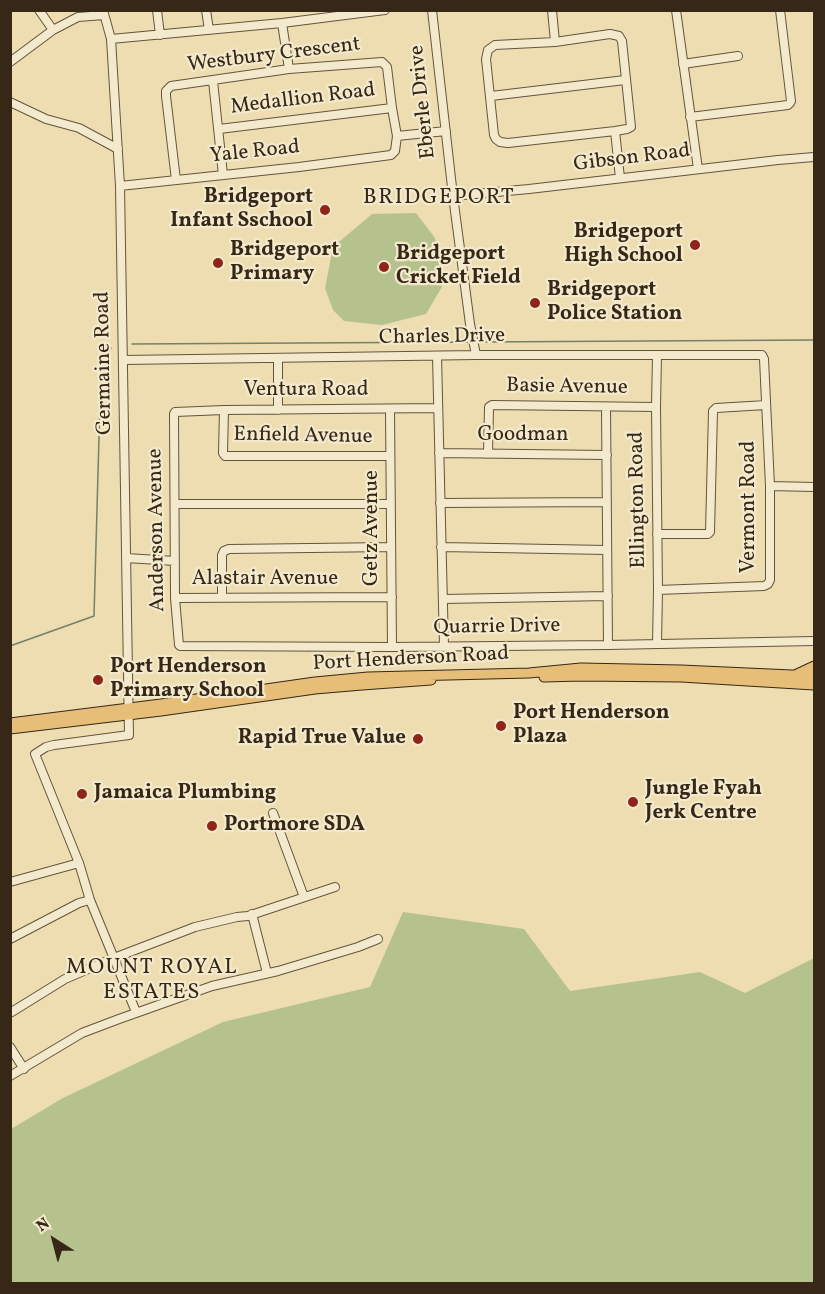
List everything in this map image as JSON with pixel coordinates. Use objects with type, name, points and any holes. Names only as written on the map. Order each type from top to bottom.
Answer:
[{"type":"main road","points":[[794,674],[814,666]]},
{"type":"main road","name":"Port Henderson Road","points":[[10,729],[161,704],[315,682],[368,677],[529,673],[581,668],[814,676]]},
{"type":"main road","name":"Port Henderson Road","points":[[10,723],[362,685],[435,680],[581,676],[681,677],[814,685]]},
{"type":"street","points":[[39,10],[53,30]]},
{"type":"street","points":[[157,10],[160,35]]},
{"type":"street","points":[[206,10],[209,30]]},
{"type":"street","points":[[111,39],[282,23],[385,10]]},
{"type":"street","name":"Eberle Drive","points":[[432,10],[453,196],[476,355]]},
{"type":"street","points":[[552,10],[555,42]]},
{"type":"street","points":[[676,10],[698,169]]},
{"type":"street","points":[[690,117],[790,103],[780,10]]},
{"type":"street","points":[[10,62],[53,30],[78,18],[103,13]]},
{"type":"street","name":"Germaine Road","points":[[103,13],[111,39],[120,186],[127,711]]},
{"type":"street","points":[[282,23],[289,69]]},
{"type":"street","points":[[610,34],[619,36],[623,47],[632,125],[629,128],[615,131],[500,142],[494,135],[486,59],[488,50],[495,45],[555,42],[610,34]]},
{"type":"street","points":[[683,64],[738,56]]},
{"type":"street","name":"Westbury Crescent","points":[[176,180],[166,91],[171,86],[289,69],[382,62],[387,67],[397,136],[393,153]]},
{"type":"street","points":[[490,96],[625,80]]},
{"type":"street","points":[[213,81],[223,175]]},
{"type":"street","points":[[10,102],[39,116],[79,128],[118,149]]},
{"type":"street","name":"Medallion Road","points":[[219,129],[392,108]]},
{"type":"street","points":[[397,136],[446,131]]},
{"type":"street","points":[[615,131],[620,178]]},
{"type":"street","name":"Yale Road","points":[[120,186],[387,156],[393,153]]},
{"type":"street","name":"Gibson Road","points":[[453,196],[814,157]]},
{"type":"street","name":"Charles Drive","points":[[123,360],[476,355],[762,355]]},
{"type":"street","name":"Ellington Road","points":[[657,355],[657,644]]},
{"type":"street","name":"Vermont Road","points":[[658,590],[764,586],[770,580],[770,486],[762,355]]},
{"type":"street","points":[[437,356],[444,647]]},
{"type":"street","points":[[278,358],[278,410]]},
{"type":"street","points":[[657,534],[708,534],[710,532],[713,411],[716,408],[766,405]]},
{"type":"street","name":"Basie Avenue","points":[[488,454],[490,406],[656,407]]},
{"type":"street","points":[[606,406],[608,645]]},
{"type":"street","name":"Ventura Road","points":[[175,412],[438,408]]},
{"type":"street","name":"Getz Avenue","points":[[390,409],[392,647]]},
{"type":"street","name":"Enfield Avenue","points":[[224,410],[223,453],[225,456],[390,456]]},
{"type":"street","name":"Anderson Avenue","points":[[175,412],[175,598],[180,646]]},
{"type":"street","name":"Goodman","points":[[439,453],[607,455]]},
{"type":"street","points":[[770,486],[814,487]]},
{"type":"street","points":[[440,503],[607,502]]},
{"type":"street","points":[[175,504],[391,504]]},
{"type":"street","points":[[222,598],[222,555],[228,549],[391,546]]},
{"type":"street","points":[[441,547],[607,550]]},
{"type":"street","points":[[126,558],[175,561]]},
{"type":"street","points":[[442,599],[608,596]]},
{"type":"street","name":"Alastair Avenue","points":[[175,598],[392,597]]},
{"type":"street","name":"Quarrie Drive","points":[[180,646],[444,647],[814,641]]},
{"type":"street","points":[[127,711],[129,735],[54,745],[35,754],[79,863],[90,900],[136,1012]]},
{"type":"street","points":[[273,813],[304,897]]},
{"type":"street","points":[[10,882],[79,863]]},
{"type":"street","points":[[10,1013],[65,979],[114,958],[195,927],[252,914],[335,887]]},
{"type":"street","points":[[10,939],[79,903],[90,900]]},
{"type":"street","points":[[252,914],[267,973]]},
{"type":"street","points":[[10,1076],[82,1034],[136,1012],[212,986],[267,973],[378,939]]},
{"type":"street","points":[[10,1047],[24,1069]]},
{"type":"green space","name":"Bridgeport Cricket Field","points":[[416,213],[435,238],[442,287],[426,314],[382,325],[344,321],[333,310],[325,288],[333,247],[372,214]]},
{"type":"green space","points":[[403,912],[524,929],[570,991],[700,972],[745,993],[814,958],[814,1283],[11,1283],[11,1129],[63,1098],[223,1022],[370,987]]},
{"type":"waterway","points":[[478,342],[814,340]]},
{"type":"waterway","points":[[132,344],[470,342]]},
{"type":"waterway","points":[[10,646],[94,616],[101,366],[111,348]]},
{"type":"place","name":"Bridgeport Infant Sschool","points":[[325,210]]},
{"type":"place","name":"Bridgeport High School","points":[[695,245]]},
{"type":"place","name":"Bridgeport Primary","points":[[218,263]]},
{"type":"place","name":"Bridgeport Cricket Field","points":[[384,267]]},
{"type":"place","name":"Bridgeport Police Station","points":[[535,303]]},
{"type":"place","name":"Port Henderson Primary School","points":[[98,680]]},
{"type":"place","name":"Port Henderson Plaza","points":[[501,726]]},
{"type":"place","name":"Rapid True Value","points":[[418,739]]},
{"type":"place","name":"Jamaica Plumbing","points":[[82,794]]},
{"type":"place","name":"Jungle Fyah Jerk Centre","points":[[633,802]]},
{"type":"place","name":"Portmore SDA","points":[[212,826]]},
{"type":"district","name":"BRIDGEPORT","points":[[439,199]]},
{"type":"district","name":"MOUNT ROYAL ESTATES","points":[[152,982]]}]
